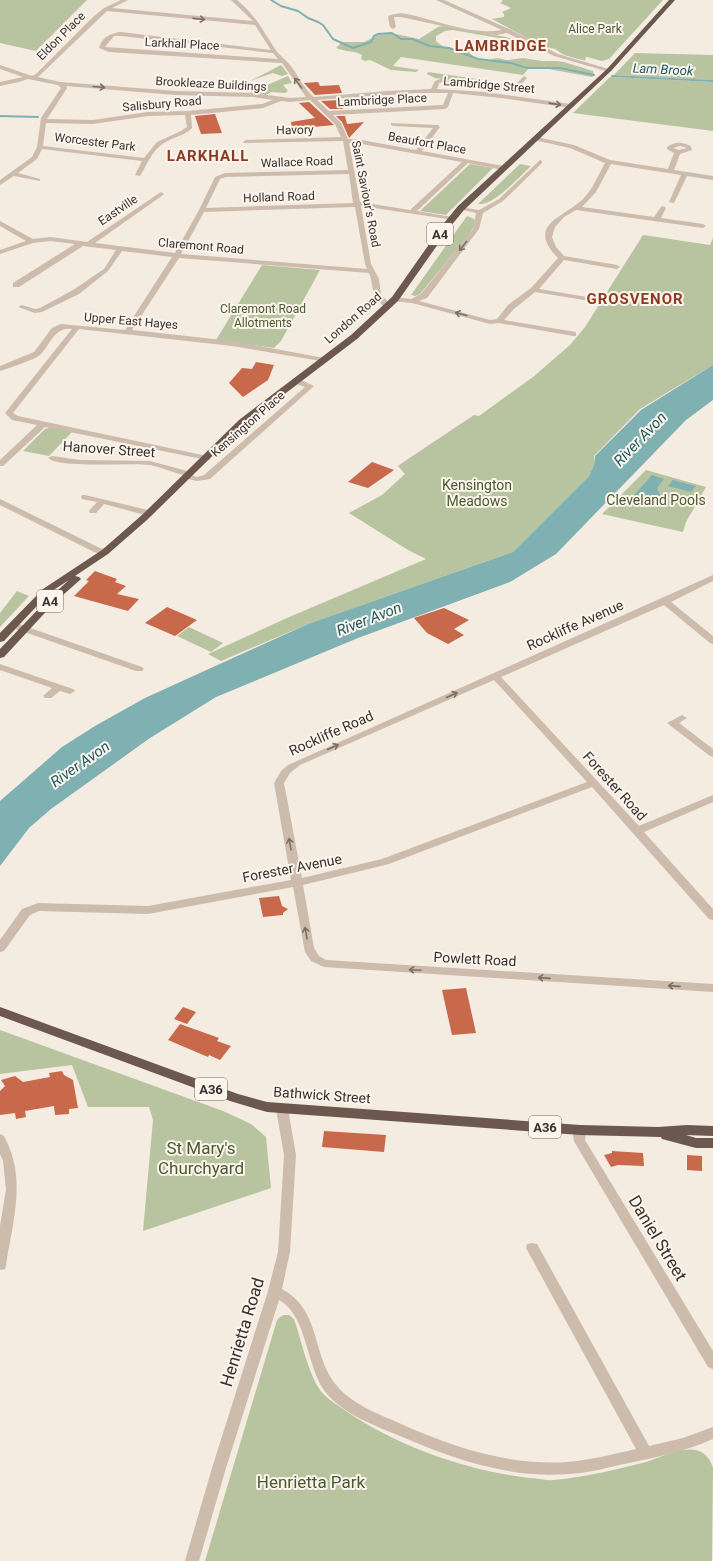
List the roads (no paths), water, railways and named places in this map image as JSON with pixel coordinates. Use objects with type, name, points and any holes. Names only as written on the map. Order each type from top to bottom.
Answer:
[{"type":"highway","name":"A4","points":[[609,70],[672,0]]},
{"type":"highway","name":"London Road","points":[[0,639],[46,592],[105,552],[149,513],[187,475],[207,458],[242,422],[354,337],[388,306],[395,299],[461,208],[503,168],[536,140],[609,70]]},
{"type":"highway","name":"London Road","points":[[0,655],[50,601],[96,563],[105,552]]},
{"type":"highway","name":"Bathwick Street","points":[[0,1011],[254,1105],[282,1109],[463,1120],[580,1130],[658,1132],[687,1130],[713,1131]]},
{"type":"highway","name":"Bathwick Street","points":[[658,1132],[696,1142],[713,1143]]},
{"type":"highway","name":"A36","points":[[658,1132],[713,1134]]},
{"type":"street","name":"Eldon Place","points":[[29,78],[38,75],[95,18],[106,9],[125,0]]},
{"type":"street","name":"Saint Saviour's Road","points":[[234,0],[248,12],[257,23],[274,51],[284,61],[296,80],[312,99],[338,123],[346,140],[356,204],[370,271],[375,279],[379,297],[388,306]]},
{"type":"street","points":[[440,0],[509,31],[556,55],[609,70]]},
{"type":"street","points":[[106,9],[243,23],[257,23]]},
{"type":"street","points":[[393,27],[390,18],[392,16],[401,15],[471,30],[498,34],[509,31]]},
{"type":"street","name":"Larkhall Place","points":[[274,51],[270,52],[118,34],[112,35],[102,48],[109,50],[284,61]]},
{"type":"street","name":"Brookleaze Buildings","points":[[0,67],[29,78],[60,84],[141,91],[253,95],[280,99]]},
{"type":"street","points":[[0,84],[29,78]]},
{"type":"street","name":"Lambridge Street","points":[[524,78],[518,86],[443,80],[437,82],[433,91],[523,99],[571,106]]},
{"type":"street","points":[[1,182],[35,158],[40,146],[44,118],[64,88],[60,84]]},
{"type":"street","points":[[280,99],[312,99],[433,91]]},
{"type":"street","name":"Lambridge Place","points":[[328,113],[443,108],[445,107],[451,92]]},
{"type":"street","name":"Salisbury Road","points":[[44,121],[93,122],[148,114],[188,113],[263,106],[280,99]]},
{"type":"street","name":"Worcester Park","points":[[138,175],[157,144],[187,131],[190,126],[188,113]]},
{"type":"street","points":[[393,124],[437,127],[418,152]]},
{"type":"street","name":"Havory","points":[[238,142],[346,140]]},
{"type":"street","name":"Beaufort Place","points":[[346,140],[503,168]]},
{"type":"street","points":[[536,140],[572,146],[610,162],[713,178]]},
{"type":"street","name":"Worcester Park","points":[[40,146],[146,160]]},
{"type":"street","points":[[670,172],[678,152]]},
{"type":"street","points":[[412,212],[467,161]]},
{"type":"street","points":[[461,208],[480,212],[501,200],[540,162]]},
{"type":"street","points":[[610,162],[591,195],[576,208],[562,216],[552,226],[549,235],[549,244],[552,249],[562,258],[617,267]]},
{"type":"street","name":"Wallace Road","points":[[202,210],[217,178],[220,176],[351,172]]},
{"type":"street","points":[[13,174],[35,181],[44,175]]},
{"type":"street","points":[[672,202],[685,174]]},
{"type":"street","name":"Eastville","points":[[16,285],[85,243],[160,194]]},
{"type":"street","name":"Holland Road","points":[[202,210],[356,204],[452,219]]},
{"type":"street","points":[[576,208],[656,220],[694,223],[703,226]]},
{"type":"street","points":[[656,220],[663,208]]},
{"type":"street","points":[[127,333],[177,255],[202,210]]},
{"type":"street","points":[[412,301],[424,296],[476,229],[480,212]]},
{"type":"street","points":[[0,223],[32,241]]},
{"type":"street","name":"Claremont Road","points":[[0,252],[32,241],[51,239],[177,255],[370,271]]},
{"type":"street","points":[[22,307],[35,311],[42,310],[76,292],[106,270],[121,248]]},
{"type":"street","points":[[499,321],[511,307],[534,290],[562,258]]},
{"type":"street","points":[[534,290],[593,300]]},
{"type":"street","points":[[395,299],[412,301],[490,322],[499,321],[567,335]]},
{"type":"street","points":[[0,370],[37,354],[55,330],[59,327],[77,327]]},
{"type":"street","name":"Upper East Hayes","points":[[207,458],[15,418],[9,414],[77,327],[209,341],[301,354],[324,360]]},
{"type":"street","name":"Kensington Place","points":[[187,475],[197,479],[207,477],[310,386],[296,381]]},
{"type":"street","points":[[0,464],[43,424]]},
{"type":"street","name":"Hanover Street","points":[[52,458],[80,462],[150,463],[187,475]]},
{"type":"street","points":[[85,497],[149,513]]},
{"type":"street","points":[[92,511],[103,501]]},
{"type":"street","points":[[0,502],[97,550],[105,552]]},
{"type":"street","name":"Rockliffe Avenue","points":[[496,676],[665,601],[713,578]]},
{"type":"street","points":[[665,601],[713,641]]},
{"type":"street","points":[[13,625],[139,669]]},
{"type":"street","points":[[0,667],[70,691]]},
{"type":"street","name":"Forester Road","points":[[496,676],[713,916]]},
{"type":"street","name":"Rockliffe Road","points":[[297,883],[279,783],[288,768],[496,676]]},
{"type":"street","points":[[48,696],[58,687]]},
{"type":"street","points":[[682,718],[672,723],[713,754]]},
{"type":"street","name":"Forester Avenue","points":[[0,948],[26,912],[38,907],[148,910],[297,883],[385,862],[594,783]]},
{"type":"street","points":[[637,831],[713,798]]},
{"type":"street","name":"Powlett Road","points":[[297,883],[309,948],[312,957],[319,962],[333,965],[713,988]]},
{"type":"street","name":"Henrietta Road","points":[[192,1561],[219,1468],[275,1291],[284,1252],[290,1155],[282,1109]]},
{"type":"street","name":"Daniel Street","points":[[580,1130],[579,1140],[713,1363]]},
{"type":"street","points":[[0,1139],[9,1162],[12,1190],[0,1265]]},
{"type":"street","points":[[532,1248],[646,1453]]},
{"type":"street","points":[[275,1291],[283,1294],[289,1299],[301,1315],[324,1378],[332,1389],[354,1407],[433,1445],[463,1455],[493,1462],[550,1468],[569,1468],[646,1453],[700,1439],[713,1433]]},
{"type":"water","name":"River Avon","points":[[713,365],[713,400],[686,420],[556,554],[510,582],[358,638],[216,697],[150,738],[51,809],[29,828],[0,866],[0,801],[62,747],[95,726],[145,698],[308,624],[513,552],[589,476],[594,465],[595,456],[641,410]]},
{"type":"water","name":"Cleveland Pools","points":[[652,475],[664,479],[657,488],[661,497],[660,501],[656,504],[643,507],[626,504]]},
{"type":"water","points":[[673,480],[696,486],[691,492],[668,486]]},
{"type":"waterway","name":"Lam Brook","points":[[271,0],[281,6],[298,11],[308,18],[318,22],[323,25],[333,39],[353,48],[371,42],[374,36],[378,34],[392,33],[401,39],[412,39],[430,46],[449,48],[478,59],[511,63],[527,68],[560,68],[594,75]]},
{"type":"waterway","name":"Lam Brook","points":[[612,76],[713,81]]},
{"type":"waterway","points":[[0,116],[38,117]]},
{"type":"district","name":"LAMBRIDGE","points":[[501,46]]},
{"type":"district","name":"LARKHALL","points":[[208,156]]},
{"type":"district","name":"GROSVENOR","points":[[635,299]]},
{"type":"park label","name":"Alice Park","points":[[595,29]]},
{"type":"park label","name":"Claremont Road Allotments","points":[[263,316]]},
{"type":"park label","name":"Kensington Meadows","points":[[477,494]]},
{"type":"park label","name":"St Mary's Churchyard","points":[[201,1158]]},
{"type":"park label","name":"Henrietta Park","points":[[311,1482]]}]
